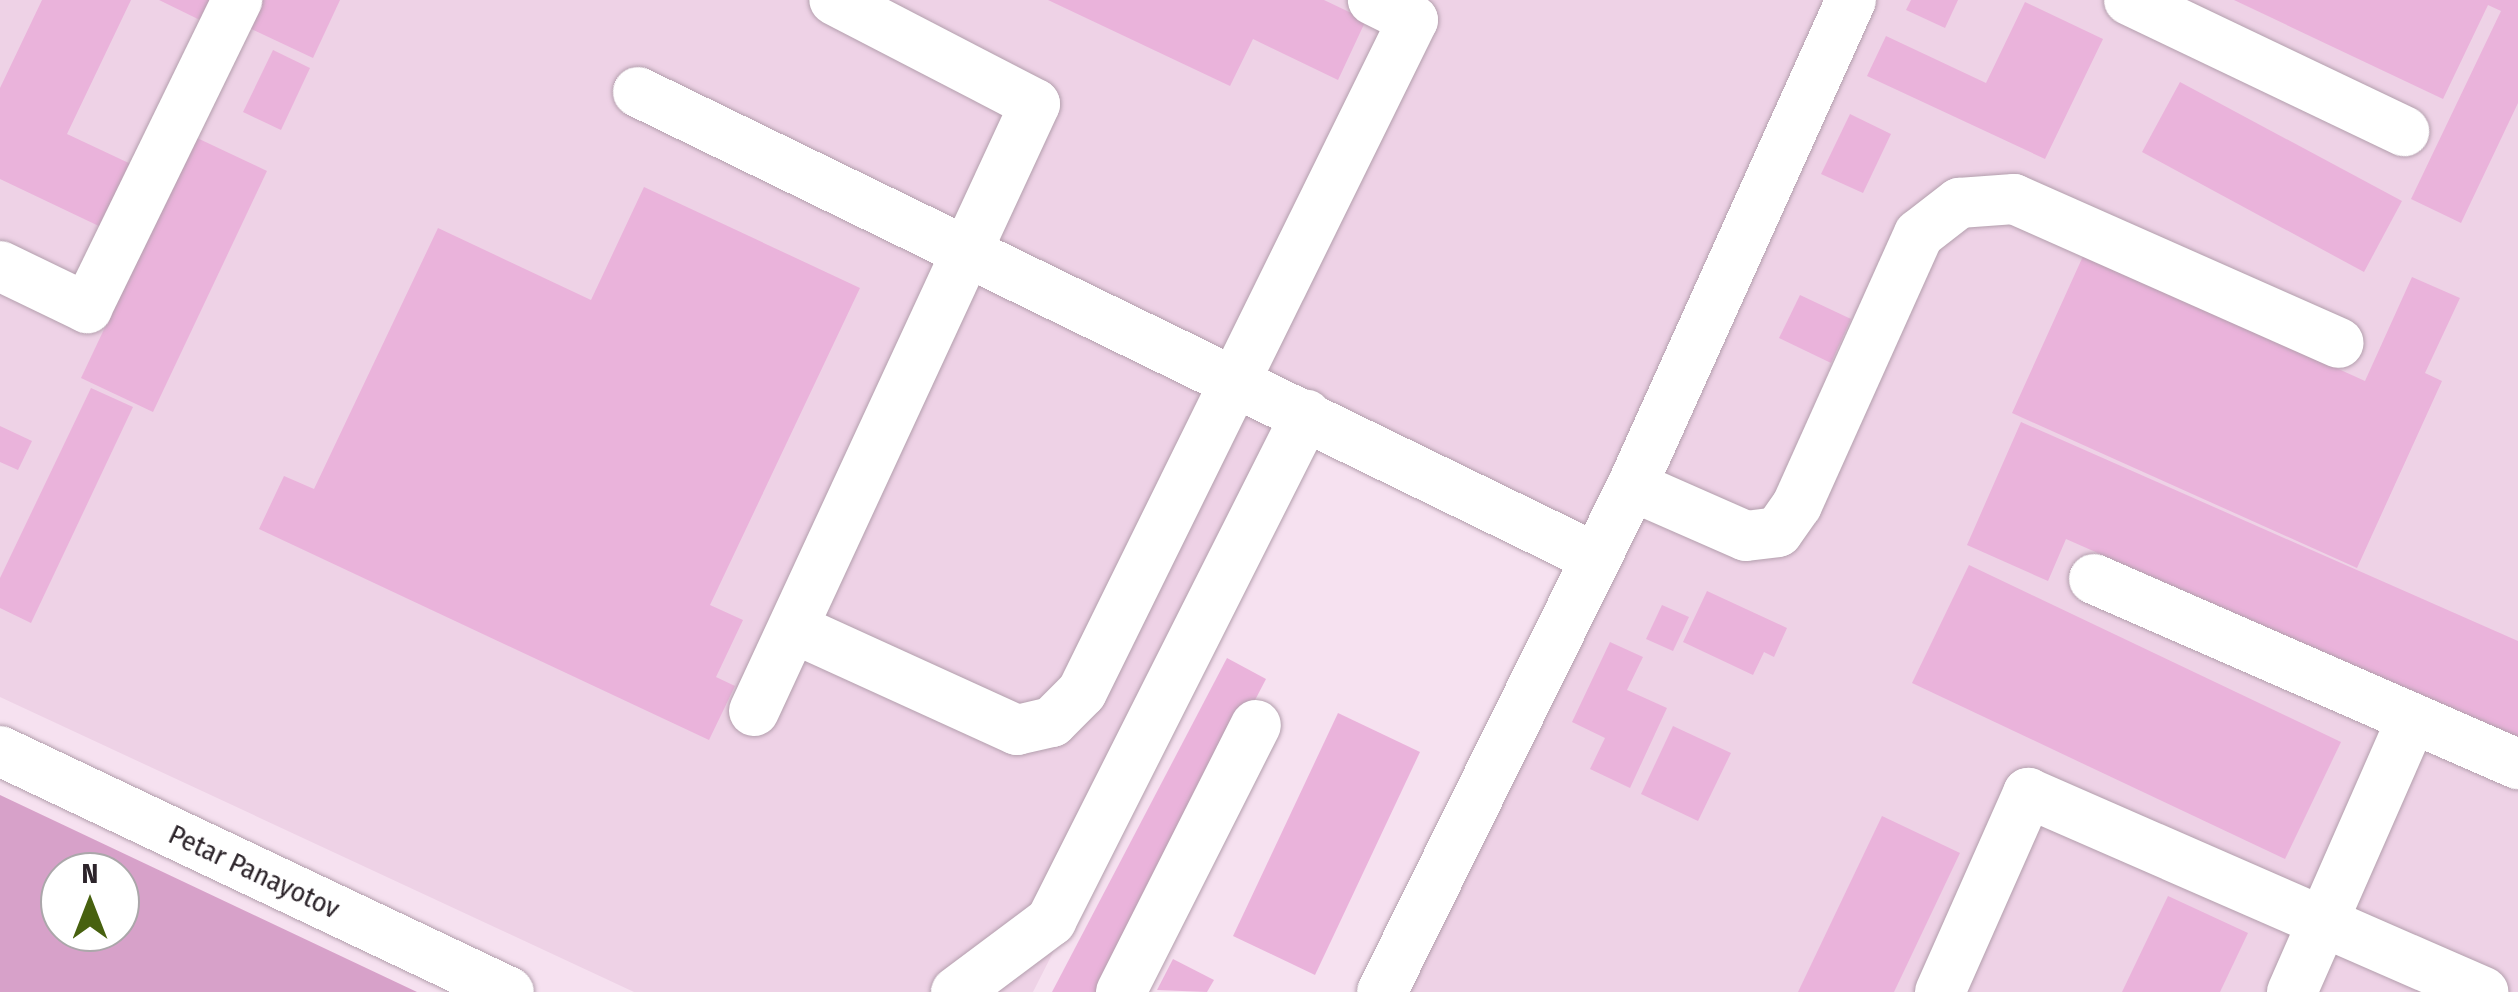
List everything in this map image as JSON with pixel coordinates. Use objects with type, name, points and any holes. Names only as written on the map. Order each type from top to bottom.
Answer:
[{"type":"street","points":[[0,266],[87,308],[237,0]]},
{"type":"street","points":[[754,712],[1035,104],[834,0]]},
{"type":"street","points":[[793,628],[1018,730],[1052,722],[1082,692],[1413,20],[1373,0]]},
{"type":"street","points":[[1382,992],[1632,486],[1852,0]]},
{"type":"street","points":[[2129,0],[2404,131]]},
{"type":"street","points":[[638,92],[1596,558]]},
{"type":"street","points":[[1632,486],[1746,536],[1778,532],[1797,505],[1919,234],[1959,202],[2014,200],[2340,343]]},
{"type":"street","points":[[956,992],[1051,921],[1306,415]]},
{"type":"street","points":[[2094,580],[2518,764]]},
{"type":"street","points":[[2292,992],[2412,718]]},
{"type":"street","points":[[1120,992],[1256,725]]},
{"type":"street","name":"Petar Panayotov","points":[[0,751],[509,992]]},
{"type":"street","points":[[1940,992],[2028,793],[2483,992]]},
{"type":"shaded area","points":[[0,0],[2518,0],[2518,992],[1395,992],[1596,558],[1321,423],[1033,992],[634,992],[0,697]]},
{"type":"shaded area","points":[[0,795],[121,852],[40,852],[40,952],[140,952],[140,861],[417,992],[0,992]]},
{"type":"building","points":[[42,0],[131,0],[67,134],[133,165],[103,228],[0,179],[0,88]]},
{"type":"building","points":[[159,0],[212,0],[202,21]]},
{"type":"building","points":[[259,0],[340,0],[313,58],[247,27]]},
{"type":"building","points":[[1048,0],[1324,0],[1366,20],[1338,80],[1253,39],[1230,86]]},
{"type":"building","points":[[1911,0],[1958,0],[1945,28],[1906,10]]},
{"type":"building","points":[[2234,0],[2518,0],[2518,103],[2461,223],[2411,199],[2501,11],[2488,5],[2443,99]]},
{"type":"building","points":[[2025,2],[2103,39],[2045,159],[1867,76],[1886,36],[1986,83]]},
{"type":"building","points":[[273,50],[310,68],[281,130],[243,112]]},
{"type":"building","points":[[2180,82],[2402,201],[2364,272],[2142,152]]},
{"type":"building","points":[[1850,114],[1891,134],[1863,193],[1821,174]]},
{"type":"building","points":[[195,137],[267,171],[153,412],[81,378]]},
{"type":"building","points":[[644,187],[860,288],[710,605],[743,620],[716,677],[735,686],[709,740],[259,529],[284,476],[314,489],[438,228],[591,300]]},
{"type":"building","points":[[2084,254],[2365,381],[2412,277],[2460,298],[2425,373],[2442,381],[2357,568],[2012,413]]},
{"type":"building","points":[[1800,295],[1851,319],[1831,363],[1779,338]]},
{"type":"building","points":[[91,388],[133,407],[31,623],[0,608],[0,578]]},
{"type":"building","points":[[2021,422],[2518,641],[2518,738],[2066,539],[2048,581],[1967,545]]},
{"type":"building","points":[[0,426],[32,441],[18,470],[0,462]]},
{"type":"building","points":[[1969,565],[2341,742],[2285,859],[1912,683]]},
{"type":"building","points":[[1707,591],[1787,628],[1774,657],[1764,652],[1753,675],[1683,642]]},
{"type":"building","points":[[1662,605],[1689,617],[1673,651],[1646,639]]},
{"type":"building","points":[[1610,642],[1643,657],[1627,690],[1667,708],[1630,788],[1590,769],[1605,738],[1572,722]]},
{"type":"building","points":[[1227,658],[1266,679],[1103,992],[1052,992]]},
{"type":"building","points":[[1338,713],[1420,752],[1315,975],[1233,936]]},
{"type":"building","points":[[1673,726],[1731,753],[1698,821],[1641,794]]},
{"type":"building","points":[[1882,816],[1960,853],[1894,992],[1798,992]]},
{"type":"building","points":[[2168,896],[2248,933],[2220,992],[2122,992]]},
{"type":"building","points":[[1173,959],[1214,980],[1207,992],[1157,990]]}]
